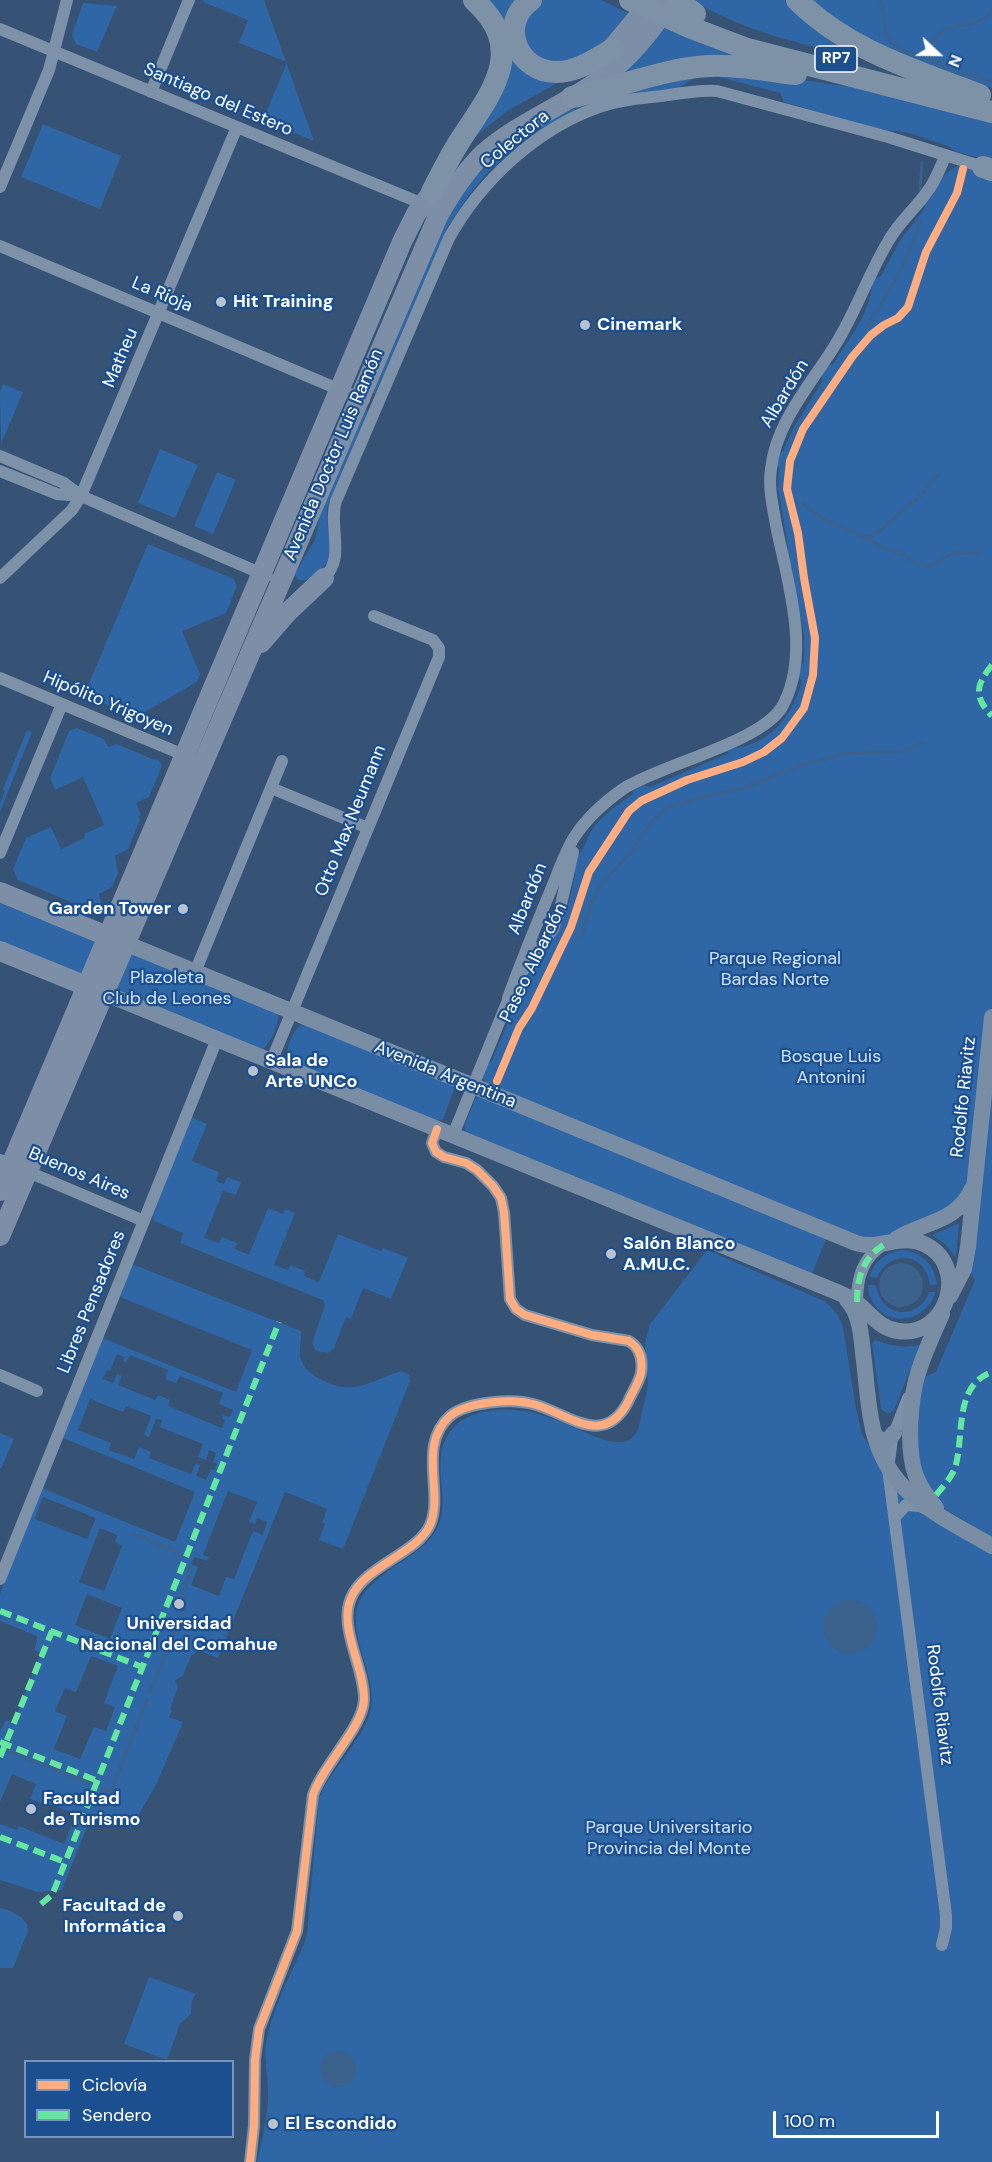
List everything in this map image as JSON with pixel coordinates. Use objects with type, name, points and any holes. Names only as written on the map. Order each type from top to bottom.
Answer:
[{"type":"highway","points":[[427,198],[492,93],[497,80],[501,52],[497,29],[491,18],[474,0]]},
{"type":"highway","points":[[531,0],[521,8],[516,16],[513,34],[520,52],[533,65],[549,72],[567,71],[613,49]]},
{"type":"highway","name":"RP7","points":[[664,0],[743,33],[983,102]]},
{"type":"highway","points":[[675,0],[695,14]]},
{"type":"highway","points":[[796,0],[833,31],[864,48],[983,102],[992,117]]},
{"type":"highway","name":"RP7","points":[[637,1],[727,42],[878,83],[983,102]]},
{"type":"highway","points":[[572,97],[673,72],[708,66],[738,67],[878,83]]},
{"type":"main road","name":"Avenida Doctor Luis Ramón","points":[[116,940],[184,755],[406,233],[427,198],[458,161],[483,137],[581,77],[675,0]]},
{"type":"main road","name":"Avenida Doctor Luis Ramón","points":[[13,1166],[116,940],[203,763],[281,581],[368,402],[422,250],[453,189],[473,165],[495,145],[618,65],[640,30],[637,1]]},
{"type":"main road","points":[[281,581],[306,585],[324,578]]},
{"type":"main road","points":[[240,676],[273,628],[324,578]]},
{"type":"main road","name":"Avenida Argentina","points":[[0,892],[856,1243],[869,1246],[890,1242]]},
{"type":"main road","points":[[0,951],[837,1292],[857,1302],[878,1323],[891,1329],[902,1331],[917,1329],[927,1325],[939,1315],[946,1304],[950,1286],[949,1275],[943,1260],[936,1252],[918,1242],[908,1240],[890,1242]]},
{"type":"main road","name":"Rodolfo Riavitz","points":[[918,1371],[966,1261],[992,1017]]},
{"type":"main road","points":[[0,1191],[13,1166]]},
{"type":"main road","points":[[0,1236],[13,1166]]},
{"type":"main road","name":"Rodolfo Riavitz","points":[[890,1242],[958,1209],[968,1197],[975,1180]]},
{"type":"main road","name":"Rodolfo Riavitz","points":[[837,1292],[853,1308],[859,1324],[875,1436],[888,1469]]},
{"type":"main road","points":[[857,1302],[859,1324]]},
{"type":"main road","points":[[918,1371],[912,1416],[912,1462],[915,1474],[927,1497],[954,1524]]},
{"type":"main road","points":[[875,1436],[881,1440],[888,1440],[894,1432]]},
{"type":"main road","points":[[888,1469],[896,1481],[912,1496],[992,1546]]},
{"type":"street","points":[[0,187],[45,80],[67,0]]},
{"type":"street","points":[[151,92],[189,0]]},
{"type":"street","name":"Santiago del Estero","points":[[0,29],[237,127],[427,198]]},
{"type":"street","name":"Colectora","points":[[324,578],[333,567],[336,555],[332,520],[336,501],[368,402],[449,238],[464,213],[483,190],[510,162],[554,129],[607,105],[700,90],[717,91],[888,137],[989,168]]},
{"type":"street","name":"Matheu","points":[[0,578],[72,510],[81,496],[160,314],[237,127]]},
{"type":"street","name":"Albardón","points":[[453,1135],[567,850],[576,834],[613,797],[638,781],[760,729],[773,719],[783,705],[794,671],[796,642],[794,618],[770,493],[771,466],[777,442],[788,419],[846,328],[887,242],[931,187],[946,155]]},
{"type":"street","name":"La Rioja","points":[[0,246],[368,402]]},
{"type":"street","points":[[0,456],[63,483],[81,496],[281,581]]},
{"type":"street","points":[[0,471],[57,494],[81,496]]},
{"type":"street","name":"Otto Max Neumann","points":[[271,1062],[439,657],[437,644],[427,637],[374,616]]},
{"type":"street","name":"Hipólito Yrigoyen","points":[[0,678],[203,763]]},
{"type":"street","points":[[0,854],[62,704]]},
{"type":"street","points":[[195,972],[282,761]]},
{"type":"street","points":[[271,788],[368,828]]},
{"type":"street","name":"Libres Pensadores","points":[[0,1579],[217,1039]]},
{"type":"street","points":[[250,2162],[255,2119],[256,2043],[263,2016],[297,1931],[313,1795],[321,1777],[357,1722],[363,1708],[362,1680],[348,1624],[350,1599],[359,1584],[420,1538],[430,1526],[433,1508],[434,1447],[439,1431],[450,1416],[466,1407],[516,1401],[535,1404],[585,1425],[604,1425],[615,1418],[624,1407],[641,1370],[639,1352],[629,1341],[592,1335],[525,1315],[516,1309],[509,1292],[504,1212],[501,1198],[477,1170],[466,1163],[444,1157],[436,1152],[432,1143],[436,1129]]},
{"type":"street","name":"Buenos Aires","points":[[13,1166],[144,1221]]},
{"type":"street","points":[[857,1302],[863,1266],[872,1253],[890,1242]]},
{"type":"street","name":"Rodolfo Riavitz","points":[[918,1371],[894,1432],[888,1469],[946,1915],[942,1945]]},
{"type":"street","points":[[0,1375],[37,1391]]},
{"type":"street","points":[[895,1517],[903,1507],[912,1504],[954,1524]]},
{"type":"green space","points":[[204,0],[264,0],[286,62],[239,43],[248,20],[203,2]]},
{"type":"green space","points":[[481,0],[523,0],[509,40],[572,75],[507,111],[461,148],[502,80]]},
{"type":"green space","points":[[540,0],[601,0],[628,13],[601,46],[583,60],[538,63],[518,30]]},
{"type":"green space","points":[[692,0],[792,0],[894,66],[764,33],[715,13]]},
{"type":"green space","points":[[800,0],[992,0],[992,88],[906,59]]},
{"type":"green space","points":[[83,3],[117,6],[97,52],[76,44],[72,35]]},
{"type":"green space","points":[[664,26],[754,58],[618,75]]},
{"type":"green space","points":[[286,63],[314,141],[263,120]]},
{"type":"green space","points":[[751,72],[870,90],[992,120],[992,161],[957,152],[948,146],[906,132],[877,129],[784,102],[780,93],[719,77],[695,78],[678,88],[606,99],[578,108],[525,140],[487,173],[469,195],[448,227],[375,394],[369,392],[448,214],[473,179],[500,154],[529,132],[567,111],[592,102],[681,73]]},
{"type":"green space","points":[[43,124],[121,156],[100,209],[21,177]]},
{"type":"green space","name":"Parque Regional Bardas Norte","points":[[958,166],[992,175],[992,1538],[941,1506],[934,1498],[916,1459],[921,1389],[926,1376],[936,1372],[975,1280],[970,1270],[966,1189],[948,1210],[877,1239],[864,1238],[487,1084],[483,1078],[526,978],[559,931],[570,899],[575,874],[573,868],[575,858],[600,820],[632,795],[634,790],[643,785],[650,787],[729,753],[724,750],[742,747],[764,738],[781,723],[788,713],[802,681],[798,677],[800,666],[804,662],[804,635],[792,567],[787,564],[785,554],[788,547],[778,488],[779,468],[776,464],[779,454],[783,451],[794,427],[822,382],[824,371],[833,364],[859,323],[871,295],[874,279],[881,276],[901,239],[925,208],[925,204],[943,177]]},
{"type":"green space","points":[[3,384],[23,392],[1,444],[0,392]]},
{"type":"green space","points":[[363,408],[368,411],[327,508],[330,544],[328,561],[315,576],[299,580],[294,575],[315,540],[321,508]]},
{"type":"green space","points":[[160,449],[198,465],[175,518],[138,503]]},
{"type":"green space","points":[[217,472],[236,480],[213,534],[194,526]]},
{"type":"green space","points":[[148,544],[234,579],[237,586],[226,613],[182,631],[200,674],[197,682],[136,717],[84,695]]},
{"type":"green space","points":[[77,728],[104,739],[108,747],[117,744],[159,760],[162,766],[149,797],[136,803],[141,815],[138,816],[140,820],[128,849],[115,856],[118,873],[112,887],[99,894],[102,907],[93,911],[18,880],[13,869],[26,838],[51,827],[61,849],[85,838],[84,834],[104,825],[83,777],[55,790],[50,778],[69,731]]},
{"type":"green space","points":[[27,730],[32,732],[0,812],[0,803],[5,791],[3,789]]},
{"type":"green space","points":[[0,898],[93,938],[95,943],[83,973],[80,974],[0,944]]},
{"type":"green space","name":"Plazoleta Club de Leones","points":[[130,951],[278,1013],[276,1028],[271,1039],[262,1050],[115,990]]},
{"type":"green space","points":[[302,1024],[455,1087],[443,1119],[436,1121],[287,1060],[290,1040]]},
{"type":"green space","points":[[478,1096],[827,1237],[811,1276],[465,1133],[465,1124]]},
{"type":"green space","points":[[191,1117],[207,1124],[192,1161],[219,1172],[216,1181],[224,1184],[227,1177],[241,1182],[236,1195],[223,1191],[204,1238],[219,1243],[222,1237],[237,1243],[235,1249],[249,1255],[268,1208],[283,1214],[285,1209],[295,1213],[274,1265],[288,1270],[290,1265],[305,1271],[304,1276],[319,1282],[338,1234],[381,1251],[383,1248],[408,1258],[391,1299],[363,1288],[351,1319],[346,1317],[334,1348],[328,1353],[316,1351],[312,1343],[325,1305],[323,1300],[180,1243],[183,1233],[154,1221],[153,1215]]},
{"type":"green space","points":[[959,1223],[956,1258],[946,1245],[932,1235]]},
{"type":"green space","name":"Parque Universitario Provincia del Monte","points":[[707,1250],[824,1301],[833,1310],[843,1327],[862,1434],[875,1457],[992,1546],[992,2162],[257,2162],[268,2102],[266,2043],[277,2005],[307,1933],[319,1798],[333,1773],[359,1737],[370,1712],[371,1688],[356,1624],[359,1602],[377,1580],[413,1554],[433,1535],[442,1512],[442,1449],[446,1438],[463,1420],[489,1411],[518,1410],[550,1418],[606,1440],[624,1442],[633,1437],[638,1430],[648,1386],[645,1343],[650,1324]]},
{"type":"green space","points":[[903,1250],[910,1251],[926,1261],[934,1271],[937,1285],[930,1285],[922,1266],[906,1258],[890,1262],[877,1278],[869,1277],[874,1266],[882,1258]]},
{"type":"green space","points":[[132,1264],[301,1331],[302,1363],[314,1376],[332,1384],[343,1387],[362,1386],[402,1371],[409,1375],[410,1381],[343,1549],[319,1540],[325,1524],[322,1523],[327,1509],[285,1492],[218,1658],[197,1650],[194,1655],[192,1654],[183,1676],[175,1680],[178,1687],[169,1717],[183,1722],[157,1783],[131,1828],[92,1814],[62,1890],[38,1892],[0,1880],[0,1824],[17,1830],[19,1826],[64,1844],[76,1814],[42,1801],[41,1803],[30,1799],[36,1784],[12,1774],[0,1802],[0,1731],[6,1720],[13,1723],[41,1653],[34,1650],[37,1636],[0,1621],[0,1594],[42,1488],[175,1542],[195,1492],[63,1438],[103,1338],[236,1392],[252,1350],[120,1297]],"holes":[[[117,1354],[124,1357],[123,1361],[126,1363],[130,1355],[168,1370],[165,1379],[176,1383],[180,1376],[223,1393],[219,1404],[233,1410],[230,1417],[223,1415],[222,1419],[225,1420],[222,1428],[168,1406],[170,1400],[158,1395],[155,1400],[118,1385],[122,1376],[117,1374],[113,1383],[103,1379],[107,1370],[110,1371]],[[90,1399],[123,1412],[126,1406],[151,1416],[144,1435],[149,1437],[156,1419],[162,1420],[160,1427],[203,1444],[198,1457],[206,1460],[209,1450],[216,1453],[213,1462],[217,1464],[214,1470],[211,1469],[206,1480],[196,1476],[200,1465],[196,1463],[191,1474],[149,1458],[151,1452],[139,1447],[134,1459],[109,1450],[111,1443],[78,1430]],[[228,1491],[257,1502],[249,1522],[255,1524],[257,1518],[267,1522],[263,1535],[253,1531],[234,1579],[226,1577],[219,1596],[191,1585],[198,1567],[191,1564],[195,1557],[207,1561],[209,1557],[203,1555]],[[43,1497],[96,1518],[87,1539],[35,1519]],[[100,1528],[117,1535],[115,1542],[122,1546],[104,1591],[79,1582]],[[87,1594],[122,1608],[110,1639],[75,1625]],[[91,1656],[118,1666],[104,1703],[115,1707],[106,1731],[94,1727],[80,1759],[54,1749],[67,1716],[55,1711],[65,1688],[76,1692]]]},
{"type":"green space","points":[[868,1285],[876,1285],[884,1304],[900,1312],[917,1308],[924,1302],[929,1292],[936,1292],[929,1305],[920,1313],[909,1318],[898,1319],[887,1316],[878,1309],[871,1299]]},
{"type":"green space","points":[[875,1340],[897,1346],[920,1345],[894,1410],[888,1414],[881,1409],[872,1343]]},
{"type":"green space","points":[[0,1433],[14,1439],[1,1469],[0,1468]]},
{"type":"green space","points":[[0,1908],[11,1911],[27,1924],[28,1931],[13,1968],[0,1968]]},
{"type":"green space","points":[[149,1977],[196,1994],[192,2001],[191,2014],[180,2024],[167,2060],[124,2044]]},
{"type":"shaded area","points":[[901,1263],[910,1264],[917,1269],[922,1276],[922,1294],[917,1301],[910,1306],[901,1307],[892,1306],[885,1301],[880,1294],[879,1285],[880,1276],[885,1269],[892,1264]]},
{"type":"shaded area","points":[[845,1600],[855,1600],[865,1604],[873,1612],[877,1627],[873,1642],[865,1650],[855,1654],[845,1654],[835,1650],[827,1642],[823,1632],[823,1622],[827,1612],[835,1604]]},
{"type":"shaded area","points":[[338,2051],[351,2056],[356,2069],[351,2082],[338,2087],[325,2082],[320,2069],[325,2056]]},
{"type":"waterway","points":[[880,0],[884,10],[885,31],[890,41],[897,47],[939,63],[952,75],[967,74],[992,81]]},
{"type":"waterway","points":[[923,56],[941,32],[981,20],[992,9]]},
{"type":"waterway","points":[[920,189],[922,163]]},
{"type":"waterway","points":[[866,327],[890,290],[912,246],[920,220]]},
{"type":"waterway","points":[[868,538],[879,532],[921,495],[939,474]]},
{"type":"waterway","points":[[803,504],[828,522],[868,538],[879,546],[904,555],[918,564],[927,566],[935,564],[949,555],[958,553],[979,554]]},
{"type":"waterway","points":[[581,937],[592,901],[603,882],[627,857],[653,820],[665,809],[695,799],[743,788],[805,764],[843,754],[904,751],[922,743]]},
{"type":"waterway","points":[[133,1534],[173,1550],[179,1556]]},
{"type":"waterway","points":[[169,1646],[184,1608],[183,1593],[191,1572],[188,1567]]},
{"type":"waterway","points":[[150,1692],[166,1654]]},
{"type":"waterway","points":[[101,1817],[147,1700]]},
{"type":"waterway","points":[[5,1750],[90,1783]]},
{"type":"waterway","points":[[102,1788],[111,1792]]},
{"type":"marked path","points":[[992,665],[982,679],[979,691],[982,703],[992,716]]},
{"type":"marked path","points":[[857,1302],[858,1284],[863,1268],[872,1254],[887,1243]]},
{"type":"marked path","points":[[41,1904],[52,1895],[55,1888],[279,1322]]},
{"type":"marked path","points":[[936,1495],[955,1468],[963,1413],[971,1388],[992,1372]]},
{"type":"marked path","points":[[0,1611],[142,1667]]},
{"type":"marked path","points":[[0,1757],[52,1631]]},
{"type":"marked path","points":[[0,1742],[98,1781]]},
{"type":"marked path","points":[[0,1837],[65,1862]]},
{"type":"cycle path","name":"Paseo Albardón","points":[[497,1081],[519,1028],[532,1008],[571,927],[589,872],[629,811],[641,801],[687,780],[743,762],[764,752],[782,738],[804,708],[813,675],[815,638],[798,533],[787,489],[790,461],[803,429],[852,357],[871,335],[898,318],[908,307],[926,252],[957,193],[963,169]]},
{"type":"cycle path","points":[[250,2162],[254,2126],[255,2060],[259,2029],[297,1931],[313,1795],[325,1771],[357,1722],[364,1700],[361,1675],[348,1622],[351,1598],[367,1577],[414,1544],[424,1535],[430,1525],[434,1512],[433,1455],[435,1441],[440,1428],[450,1416],[478,1404],[514,1401],[533,1404],[572,1420],[596,1426],[608,1423],[618,1416],[628,1402],[641,1373],[640,1355],[629,1341],[592,1335],[525,1315],[516,1309],[510,1299],[501,1198],[477,1170],[466,1163],[444,1157],[436,1152],[432,1143],[437,1129]]},
{"type":"place","name":"Hit Training","points":[[221,302]]},
{"type":"place","name":"Cinemark","points":[[585,325]]},
{"type":"place","name":"Garden Tower","points":[[183,909]]},
{"type":"place","name":"Sala de Arte UNCo","points":[[253,1071]]},
{"type":"place","name":"Salón Blanco A.MU.C.","points":[[611,1254]]},
{"type":"place","name":"Universidad Nacional del Comahue","points":[[179,1604]]},
{"type":"place","name":"Facultad de Turismo","points":[[31,1809]]},
{"type":"place","name":"Facultad de Informática","points":[[178,1916]]},
{"type":"place","name":"El Escondido","points":[[273,2124]]},
{"type":"park label","name":"Bosque Luis Antonini","points":[[831,1067]]}]
